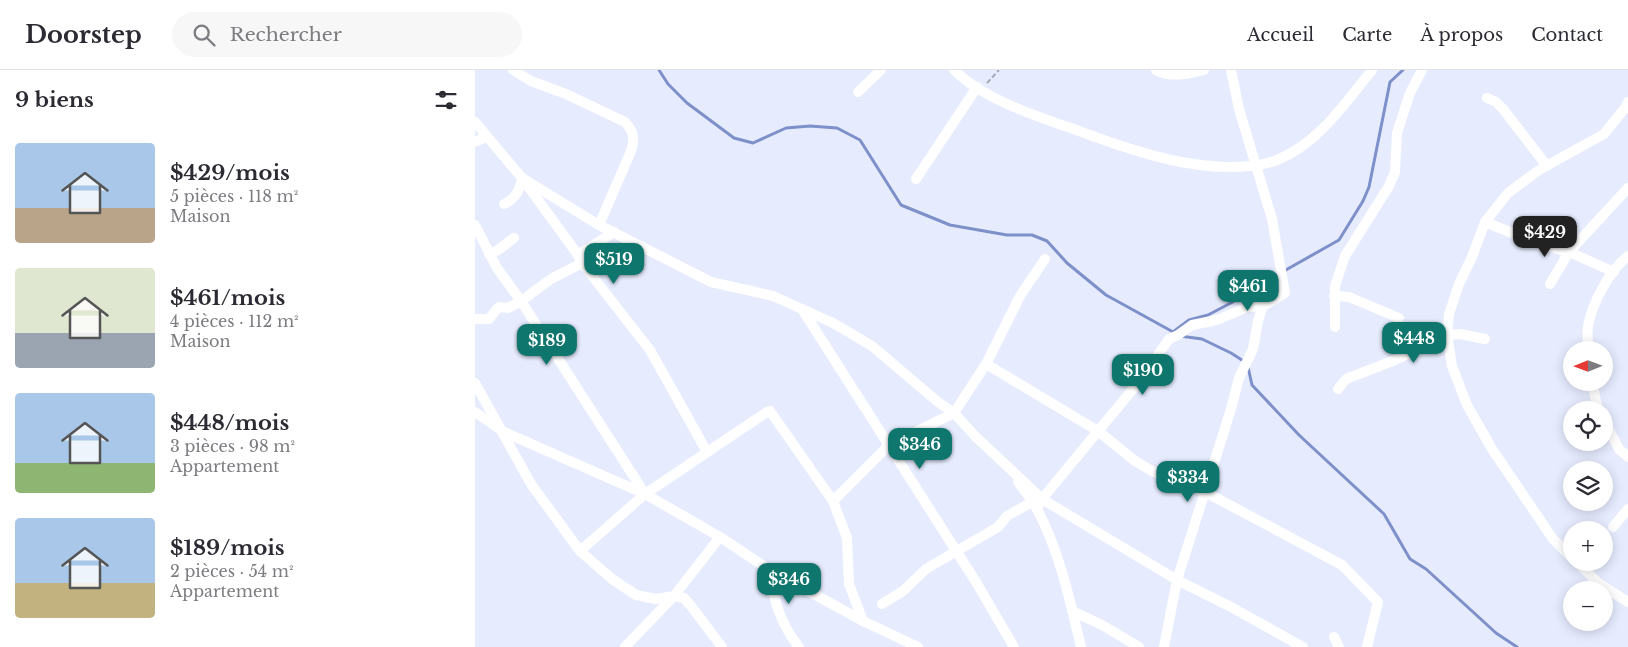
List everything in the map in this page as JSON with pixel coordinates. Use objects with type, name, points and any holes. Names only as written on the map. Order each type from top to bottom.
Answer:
[{"type":"street","points":[[513,70],[531,81],[566,94],[625,122],[632,130],[634,143],[599,225]]},
{"type":"street","points":[[859,92],[881,70]]},
{"type":"street","points":[[954,70],[993,97],[1047,120],[1141,152],[1177,162],[1223,167],[1256,165],[1276,161],[1299,150],[1324,128],[1372,70]]},
{"type":"street","points":[[1156,70],[1162,73],[1185,75],[1204,70]]},
{"type":"street","points":[[883,604],[903,591],[926,569],[998,527],[1007,516],[1037,503],[1141,378],[1169,339],[1193,324],[1217,320],[1248,307],[1263,306],[1285,293],[1272,219],[1239,109],[1231,70]]},
{"type":"street","points":[[1335,327],[1335,286],[1345,256],[1389,186],[1395,172],[1397,133],[1410,93],[1422,70]]},
{"type":"street","points":[[916,178],[979,88]]},
{"type":"street","points":[[1487,98],[1496,102],[1503,109],[1547,166]]},
{"type":"street","points":[[1563,548],[1548,530],[1492,449],[1467,405],[1452,366],[1447,335],[1449,314],[1485,222],[1507,193],[1547,166],[1604,134],[1628,102]]},
{"type":"street","points":[[475,122],[522,178],[649,350],[707,452]]},
{"type":"street","points":[[475,142],[486,137]]},
{"type":"street","points":[[522,178],[599,225],[711,282],[773,296],[833,323],[872,346],[938,402],[953,412],[1008,467],[1037,503],[1066,582],[1081,647]]},
{"type":"street","points":[[504,204],[512,200],[520,188],[522,178]]},
{"type":"street","points":[[1550,284],[1569,252],[1628,188]]},
{"type":"street","points":[[1485,222],[1537,243],[1569,252],[1614,272]]},
{"type":"street","points":[[475,225],[497,268],[521,301],[645,494]]},
{"type":"street","points":[[475,319],[489,319],[499,308],[508,308],[521,301],[614,232]]},
{"type":"street","points":[[489,254],[498,252],[507,242],[514,238]]},
{"type":"street","points":[[1588,341],[1588,327],[1597,298],[1620,262],[1628,256]]},
{"type":"street","points":[[833,501],[889,445],[953,412],[986,364],[1020,296],[1045,259]]},
{"type":"street","points":[[1334,296],[1349,297],[1399,318]]},
{"type":"street","points":[[1164,647],[1177,580],[1243,368],[1249,358],[1263,306]]},
{"type":"street","points":[[802,309],[956,550],[1014,647]]},
{"type":"street","points":[[1338,389],[1345,378],[1395,360],[1447,335],[1460,334],[1485,339]]},
{"type":"street","points":[[986,364],[1098,431],[1135,461],[1152,472],[1205,492],[1342,565],[1378,602],[1367,647]]},
{"type":"street","points":[[475,383],[504,432],[531,484],[580,551],[612,579],[636,595],[656,598],[675,596],[684,598],[722,647]]},
{"type":"street","points":[[580,551],[645,494],[770,411],[833,501],[847,538],[849,584],[863,621]]},
{"type":"street","points":[[475,412],[504,432],[645,494],[719,537],[768,569],[863,621],[918,647]]},
{"type":"street","points":[[1613,437],[1619,449],[1628,457]]},
{"type":"street","points":[[1037,503],[1303,647]]},
{"type":"street","points":[[1613,527],[1628,509]]},
{"type":"street","points":[[625,647],[675,596],[719,537]]},
{"type":"street","points":[[768,569],[775,604],[790,636],[799,647]]},
{"type":"street","points":[[1586,571],[1598,583],[1628,602]]},
{"type":"street","points":[[1072,610],[1139,647]]},
{"type":"street","points":[[1333,637],[1339,647]]},
{"type":"path","points":[[979,88],[999,70]]},
{"type":"waterway","points":[[659,70],[668,84],[687,103],[734,138],[753,143],[786,128],[810,126],[837,128],[860,140],[901,205],[950,225],[1007,235],[1032,235],[1047,241],[1067,263],[1106,295],[1175,333]]},
{"type":"waterway","points":[[1284,271],[1339,240],[1363,201],[1369,187],[1390,82],[1403,70]]},
{"type":"waterway","points":[[1173,332],[1189,320],[1208,315],[1263,286],[1278,274]]},
{"type":"waterway","points":[[1180,336],[1202,339],[1245,362]]},
{"type":"waterway","points":[[1248,367],[1252,385],[1299,435],[1384,514],[1410,559],[1426,569],[1496,633],[1517,647]]}]
